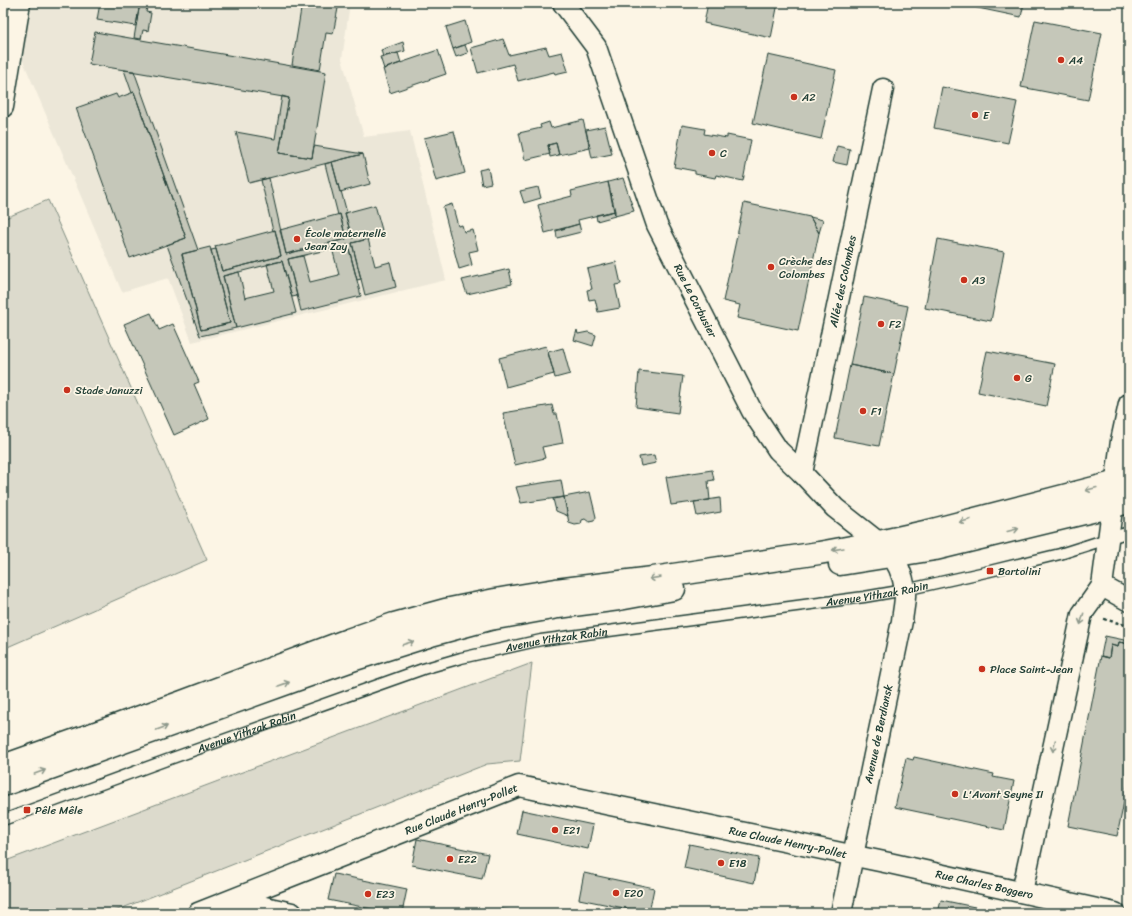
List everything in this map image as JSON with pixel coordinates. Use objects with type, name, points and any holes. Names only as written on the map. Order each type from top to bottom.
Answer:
[{"type":"main road","points":[[3,786],[356,659],[431,635],[490,619],[558,607],[619,599],[886,549],[929,531],[1122,481]]},
{"type":"main road","points":[[3,766],[182,702],[348,640],[394,624],[445,610],[556,590],[653,578],[819,553],[886,549],[935,549],[1121,504]]},
{"type":"street","points":[[3,107],[20,3]]},
{"type":"street","name":"Rue Le Corbusier","points":[[563,3],[596,47],[657,225],[752,411],[778,450],[835,508],[886,549]]},
{"type":"street","name":"Allée des Colombes","points":[[802,473],[883,89]]},
{"type":"street","points":[[1022,892],[1082,614],[1102,586],[1108,540],[1121,504],[1121,441],[1129,404]]},
{"type":"street","name":"Avenue de Berdiansk","points":[[842,913],[902,621],[905,590],[900,573],[886,549]]},
{"type":"street","points":[[1102,586],[1129,601]]},
{"type":"street","name":"Rue Claude Henry-Pollet","points":[[198,913],[519,786],[853,856]]},
{"type":"street","name":"Rue Charles Boggero","points":[[853,856],[1115,913]]},
{"type":"street","points":[[233,900],[292,913]]},
{"type":"lane","name":"Avenue Yithzak Rabin","points":[[3,820],[178,755],[423,669],[461,658],[541,640],[905,590],[997,569],[1108,540],[1129,532]]},
{"type":"shaded area","points":[[20,3],[350,3],[342,59],[364,137],[410,131],[446,280],[192,342],[168,278],[122,292],[14,40]]},
{"type":"shaded area","name":"Stade Januzzi","points":[[48,200],[207,560],[3,649],[3,219]]},
{"type":"shaded area","points":[[532,663],[520,761],[487,764],[110,913],[3,913],[3,862]]},
{"type":"building","points":[[100,3],[140,3],[136,26],[97,20]]},
{"type":"building","points":[[140,3],[148,3],[146,12],[151,13],[148,31],[143,30],[141,39],[134,38]]},
{"type":"building","points":[[302,3],[339,3],[333,34],[326,33],[320,70],[292,65]]},
{"type":"building","points":[[708,3],[778,3],[771,38],[704,23]]},
{"type":"building","points":[[954,3],[1024,3],[1021,17]]},
{"type":"building","name":"A4","points":[[1035,20],[1102,33],[1088,100],[1021,87]]},
{"type":"building","points":[[465,21],[471,42],[453,49],[446,27]]},
{"type":"building","points":[[95,32],[326,72],[312,158],[279,153],[289,98],[89,64]]},
{"type":"building","points":[[503,39],[509,55],[546,47],[549,55],[562,52],[568,71],[555,74],[554,72],[518,81],[513,64],[478,73],[471,48]]},
{"type":"building","points":[[403,42],[405,51],[383,57],[381,50]]},
{"type":"building","points":[[465,45],[468,53],[456,57],[453,49]]},
{"type":"building","points":[[438,50],[446,74],[390,93],[383,69]]},
{"type":"building","points":[[398,53],[401,63],[384,69],[380,57]]},
{"type":"building","name":"A2","points":[[768,55],[836,70],[821,139],[753,123]]},
{"type":"building","points":[[124,70],[134,71],[198,250],[182,254],[201,330],[230,323],[211,250],[216,249],[222,271],[281,256],[275,230],[273,231],[261,180],[269,178],[286,254],[346,239],[340,214],[338,215],[325,164],[332,162],[347,213],[345,213],[352,238],[367,234],[368,239],[352,243],[361,279],[357,280],[348,245],[288,259],[297,296],[292,297],[282,261],[223,276],[236,328],[200,336],[167,245],[186,238],[134,92],[132,93]]},
{"type":"building","name":"E","points":[[942,87],[1017,102],[1008,143],[934,128]]},
{"type":"building","points":[[134,92],[186,238],[130,258],[76,108],[116,94],[118,98]]},
{"type":"building","points":[[282,96],[289,98],[279,153],[312,158],[314,146],[363,154],[249,183],[236,132],[275,139]]},
{"type":"building","points":[[583,120],[590,148],[559,155],[556,143],[548,145],[550,154],[525,160],[519,133],[541,128],[540,125],[549,122],[551,128]]},
{"type":"building","name":"C","points":[[682,125],[705,129],[704,134],[727,138],[727,135],[751,140],[743,181],[716,175],[715,178],[695,174],[695,171],[674,167]]},
{"type":"building","points":[[605,126],[612,154],[592,158],[586,130]]},
{"type":"building","points":[[454,131],[465,173],[436,181],[424,138]]},
{"type":"building","points":[[556,143],[559,155],[550,157],[548,145]]},
{"type":"building","points":[[837,146],[850,149],[847,165],[833,162]]},
{"type":"building","points":[[363,154],[370,184],[340,192],[332,162]]},
{"type":"building","points":[[488,168],[491,183],[482,185],[479,170]]},
{"type":"building","points":[[623,178],[634,211],[615,216],[608,182]]},
{"type":"building","points":[[608,182],[615,211],[578,220],[579,224],[545,233],[538,205],[572,196],[571,191]]},
{"type":"building","points":[[538,187],[541,198],[524,203],[520,191]]},
{"type":"building","name":"Crèche des Colombes","points":[[744,203],[810,217],[819,233],[798,331],[737,318],[740,305],[723,301]]},
{"type":"building","points":[[452,204],[458,226],[462,225],[464,232],[473,230],[478,250],[469,252],[472,265],[459,269],[443,207]]},
{"type":"building","points":[[375,205],[382,230],[352,238],[345,213]]},
{"type":"building","points":[[615,211],[615,216],[597,221],[596,215]]},
{"type":"building","points":[[340,214],[346,239],[286,254],[280,230]]},
{"type":"building","points":[[810,217],[823,220],[819,233]]},
{"type":"building","points":[[579,224],[581,232],[557,238],[556,231]]},
{"type":"building","points":[[275,230],[281,256],[222,271],[215,246]]},
{"type":"building","points":[[368,239],[375,266],[390,262],[396,287],[365,295],[352,243]]},
{"type":"building","name":"A3","points":[[938,239],[1004,252],[991,321],[925,308]]},
{"type":"building","points":[[348,245],[361,296],[301,311],[288,259],[303,256],[310,282],[339,275],[332,248]]},
{"type":"building","points":[[210,247],[230,323],[201,330],[182,254]]},
{"type":"building","points":[[282,261],[296,313],[236,328],[223,276],[239,272],[245,298],[274,291],[267,264]]},
{"type":"building","points":[[616,262],[621,284],[615,285],[620,308],[598,312],[595,299],[589,300],[587,290],[592,289],[587,269]]},
{"type":"building","points":[[509,269],[512,284],[467,294],[462,280]]},
{"type":"building","name":"F2","points":[[864,297],[908,306],[894,374],[850,365]]},
{"type":"building","points":[[151,313],[159,330],[173,324],[199,382],[194,384],[209,419],[174,435],[124,324]]},
{"type":"building","points":[[577,330],[578,334],[588,332],[596,335],[593,346],[574,340]]},
{"type":"building","points":[[546,346],[554,374],[506,387],[499,358]]},
{"type":"building","points":[[563,348],[570,374],[555,378],[548,352]]},
{"type":"building","name":"G","points":[[987,351],[1055,364],[1046,406],[978,392]]},
{"type":"building","name":"F1","points":[[850,365],[894,374],[879,446],[835,438]]},
{"type":"building","points":[[639,371],[683,376],[678,413],[636,407]]},
{"type":"building","points":[[552,405],[554,414],[557,414],[563,443],[542,447],[545,458],[515,465],[503,413]]},
{"type":"building","points":[[654,455],[656,463],[641,466],[639,457]]},
{"type":"building","points":[[712,470],[714,480],[708,481],[710,500],[671,505],[666,477]]},
{"type":"building","points":[[561,480],[564,497],[521,503],[516,487]]},
{"type":"building","points":[[590,492],[596,517],[594,521],[589,522],[585,519],[582,520],[581,524],[575,525],[569,523],[564,497]]},
{"type":"building","points":[[564,497],[568,516],[556,511],[553,499]]},
{"type":"building","points":[[720,498],[721,512],[697,516],[694,502]]},
{"type":"building","points":[[1105,636],[1129,641],[1129,644],[1119,642],[1118,647],[1111,645],[1109,658],[1101,656]]},
{"type":"building","points":[[1119,642],[1129,644],[1129,778],[1117,836],[1068,826],[1101,656],[1109,658],[1111,645],[1118,647]]},
{"type":"building","name":"L'Avant Seyne II","points":[[914,757],[994,774],[993,777],[1014,781],[1004,830],[895,807],[906,758],[913,760]]},
{"type":"building","name":"E21","points":[[522,810],[593,825],[588,849],[517,834]]},
{"type":"building","name":"E22","points":[[417,839],[488,854],[482,879],[412,865]]},
{"type":"building","name":"E18","points":[[689,844],[759,858],[754,883],[684,868]]},
{"type":"building","name":"E20","points":[[584,873],[654,888],[649,913],[579,899]]},
{"type":"building","name":"E23","points":[[334,874],[407,889],[402,913],[392,913],[328,900]]},
{"type":"building","points":[[941,900],[1004,913],[938,913]]},
{"type":"building","points":[[502,909],[523,913],[501,913]]},
{"type":"place","name":"A4","points":[[1061,60]]},
{"type":"place","name":"A2","points":[[794,97]]},
{"type":"place","name":"E","points":[[975,115]]},
{"type":"place","name":"C","points":[[712,153]]},
{"type":"place","name":"École maternelle Jean Zay","points":[[297,239]]},
{"type":"place","name":"Crèche des Colombes","points":[[771,267]]},
{"type":"place","name":"A3","points":[[964,280]]},
{"type":"place","name":"F2","points":[[881,324]]},
{"type":"place","name":"G","points":[[1017,378]]},
{"type":"place","name":"Stade Januzzi","points":[[67,390]]},
{"type":"place","name":"F1","points":[[863,411]]},
{"type":"place","name":"Bartolini","points":[[990,571]]},
{"type":"place","name":"Place Saint-Jean","points":[[982,669]]},
{"type":"place","name":"L'Avant Seyne II","points":[[955,794]]},
{"type":"place","name":"Pêle Mêle","points":[[27,810]]},
{"type":"place","name":"E21","points":[[555,830]]},
{"type":"place","name":"E22","points":[[450,859]]},
{"type":"place","name":"E18","points":[[721,863]]},
{"type":"place","name":"E20","points":[[616,893]]},
{"type":"place","name":"E23","points":[[368,894]]}]
